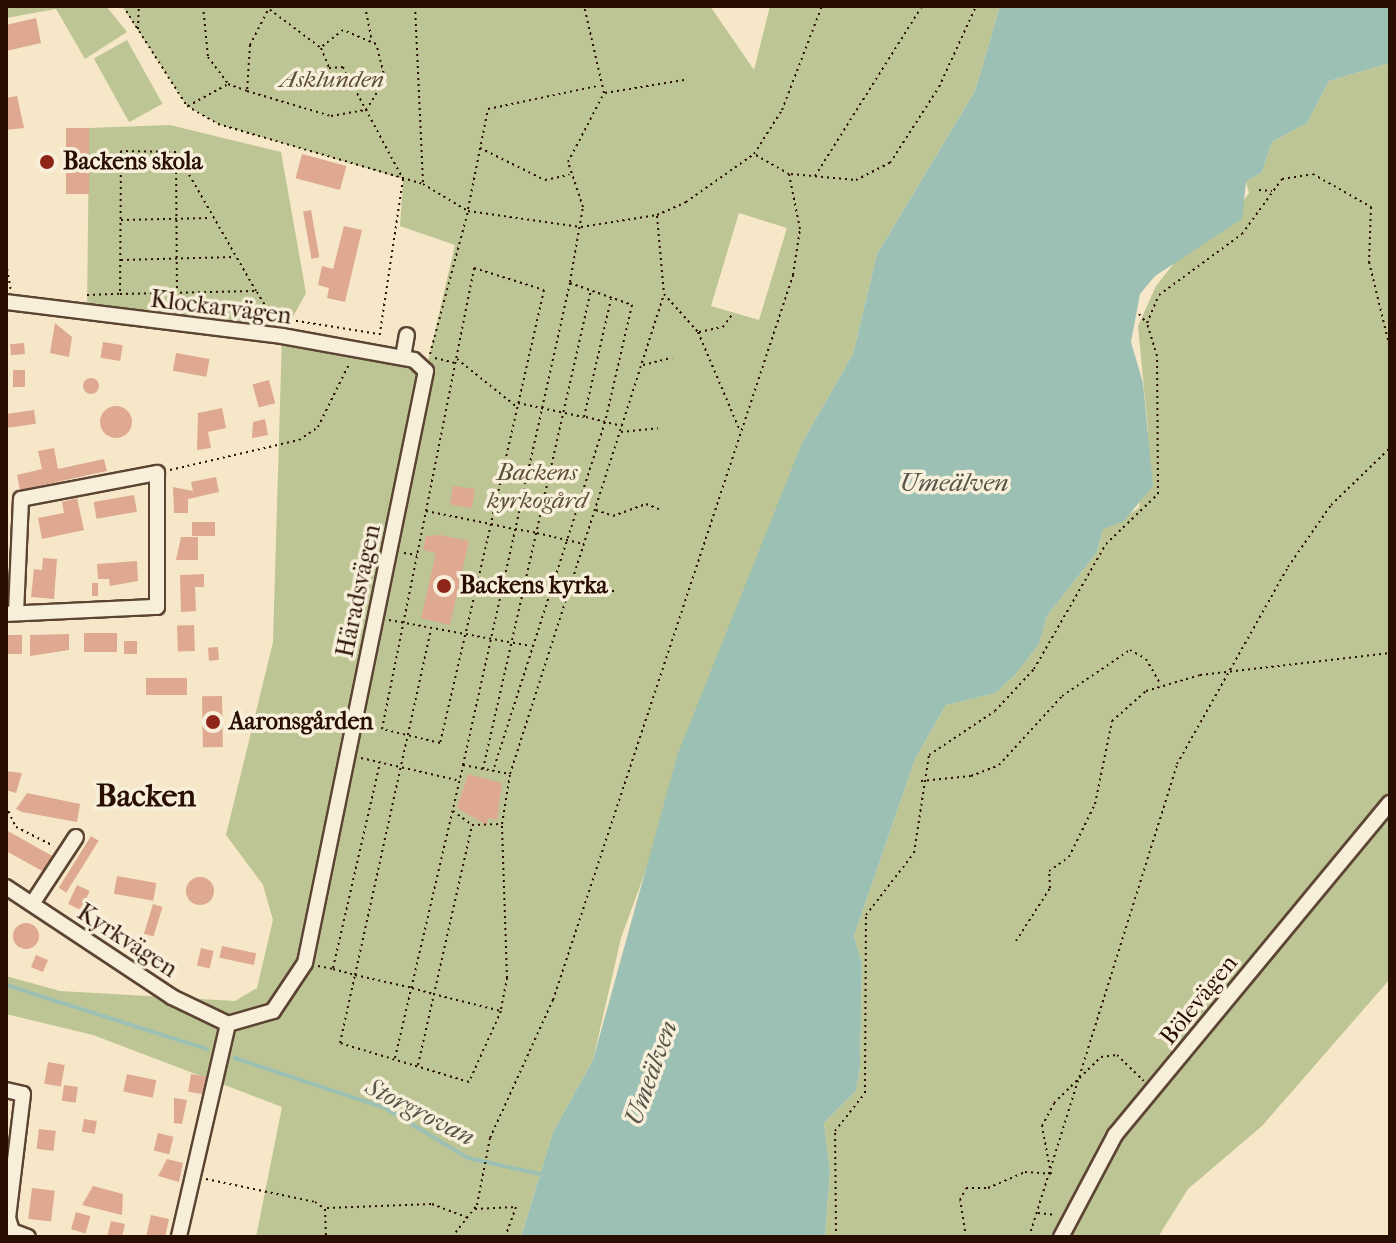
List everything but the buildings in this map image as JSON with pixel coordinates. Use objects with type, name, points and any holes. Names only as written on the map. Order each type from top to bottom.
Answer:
[{"type":"street","name":"Klockarvägen","points":[[9,303],[377,352],[428,364]]},
{"type":"street","points":[[403,357],[407,335]]},
{"type":"street","name":"Häradsvägen","points":[[228,1024],[273,1011],[305,963],[428,364]]},
{"type":"street","points":[[157,473],[157,607],[11,614],[21,499],[157,473]]},
{"type":"street","name":"Bölevägen","points":[[1061,1237],[1068,1217],[1115,1135],[1390,803]]},
{"type":"street","points":[[32,904],[76,837]]},
{"type":"street","name":"Kyrkvägen","points":[[6,887],[172,997],[228,1024]]},
{"type":"street","points":[[179,1237],[228,1024]]},
{"type":"street","points":[[6,1090],[23,1094],[8,1218],[12,1231],[28,1237]]},
{"type":"path","points":[[123,6],[187,106],[218,124],[423,184],[468,211],[581,227],[657,215],[754,154],[782,110],[822,6]]},
{"type":"path","points":[[138,30],[139,6]]},
{"type":"path","points":[[203,6],[202,41],[228,84],[331,116],[366,110]]},
{"type":"path","points":[[365,6],[371,39],[386,68],[366,110]]},
{"type":"path","points":[[415,6],[423,184]]},
{"type":"path","points":[[584,6],[598,86],[604,93]]},
{"type":"path","points":[[814,177],[846,137],[922,6]]},
{"type":"path","points":[[754,154],[789,174],[856,180],[890,163],[939,87],[976,6]]},
{"type":"path","points":[[249,92],[250,45],[268,7],[321,48],[323,63],[343,67],[403,179],[377,352]]},
{"type":"path","points":[[321,48],[343,30],[371,39]]},
{"type":"path","points":[[604,93],[684,80]]},
{"type":"path","points":[[187,106],[228,84]]},
{"type":"path","points":[[455,363],[428,364],[468,211],[488,109],[598,86]]},
{"type":"path","points":[[395,1059],[581,227],[583,207],[570,175],[571,150],[604,93]]},
{"type":"path","points":[[480,148],[545,180],[570,175]]},
{"type":"path","points":[[120,294],[121,151],[176,152]]},
{"type":"path","points":[[176,152],[272,317],[380,334]]},
{"type":"path","points":[[176,152],[177,293]]},
{"type":"path","points":[[452,1237],[470,1219],[476,1207],[490,1138],[553,1000],[798,251],[799,212],[789,174]]},
{"type":"path","points":[[1147,323],[1159,295],[1242,234],[1282,179],[1313,174],[1371,207],[1369,262],[1390,348]]},
{"type":"path","points":[[1259,190],[1273,192]]},
{"type":"path","points":[[431,629],[340,1043],[469,1082],[501,1011],[507,978],[502,824],[510,774],[664,294],[657,215]]},
{"type":"path","points":[[120,220],[212,218]]},
{"type":"path","points":[[120,260],[236,257]]},
{"type":"path","points":[[6,263],[9,303]]},
{"type":"path","points":[[474,268],[544,290],[440,743],[382,729],[455,363],[474,268]]},
{"type":"path","points":[[493,770],[605,422],[632,305],[570,283]]},
{"type":"path","points":[[87,295],[256,291]]},
{"type":"path","points":[[483,769],[591,291]]},
{"type":"path","points":[[664,294],[698,332],[740,432]]},
{"type":"path","points":[[584,417],[611,297]]},
{"type":"path","points":[[698,332],[723,327],[733,313]]},
{"type":"path","points":[[836,1237],[835,1131],[865,1093],[866,915],[914,853],[924,795],[920,781],[929,755],[995,711],[1034,669],[1106,544],[1158,494],[1157,356],[1147,323],[1139,314]]},
{"type":"path","points":[[157,473],[299,440],[332,406],[354,349]]},
{"type":"path","points":[[456,358],[518,405],[622,426]]},
{"type":"path","points":[[642,365],[672,358]]},
{"type":"path","points":[[620,431],[658,428]]},
{"type":"path","points":[[1029,1237],[1081,1078],[1152,831],[1177,764],[1226,675],[1331,505],[1390,448]]},
{"type":"path","points":[[595,510],[613,516],[646,504],[659,509]]},
{"type":"path","points":[[426,511],[584,544]]},
{"type":"path","points":[[399,552],[417,555]]},
{"type":"path","points":[[569,590],[615,591]]},
{"type":"path","points":[[376,618],[465,635],[490,636],[533,647]]},
{"type":"path","points":[[920,781],[971,776],[999,765],[1062,696],[1130,650],[1146,659],[1161,686]]},
{"type":"path","points":[[1016,941],[1050,888],[1049,871],[1069,857],[1095,804],[1112,721],[1161,686],[1390,653]]},
{"type":"path","points":[[348,754],[457,781]]},
{"type":"path","points":[[333,969],[380,762]]},
{"type":"path","points":[[463,765],[510,774]]},
{"type":"path","points":[[6,806],[16,827],[65,854]]},
{"type":"path","points":[[451,809],[472,825],[502,824]]},
{"type":"path","points":[[417,1066],[472,825]]},
{"type":"path","points":[[305,963],[501,1011]]},
{"type":"path","points":[[1051,1174],[1042,1126],[1101,1057],[1117,1055],[1153,1090]]},
{"type":"path","points":[[966,1237],[960,1200],[966,1188],[988,1188],[1025,1172],[1051,1174]]},
{"type":"path","points":[[194,1176],[325,1209],[432,1204],[470,1219]]},
{"type":"path","points":[[476,1207],[516,1207],[505,1237]]},
{"type":"path","points":[[325,1209],[326,1237]]},
{"type":"path","points":[[1037,1213],[1068,1217]]},
{"type":"green space","points":[[6,6],[106,6],[127,32],[85,59],[56,9],[6,18]]},
{"type":"green space","points":[[122,6],[710,6],[754,70],[770,6],[1000,6],[975,91],[877,254],[853,354],[802,443],[621,938],[593,1060],[553,1132],[521,1237],[256,1237],[282,1107],[93,1035],[6,1014],[6,976],[60,991],[235,1001],[257,988],[273,920],[263,885],[226,835],[273,642],[282,336],[87,315],[89,128],[170,125],[281,152],[306,293],[283,335],[426,370],[455,245],[400,226],[403,179],[218,124],[187,106]],"holes":[[[739,213],[787,228],[759,320],[711,306]]]},
{"type":"green space","points":[[127,40],[162,104],[129,122],[94,58]]},
{"type":"green space","points":[[1390,63],[1390,979],[1262,1126],[1188,1189],[1158,1237],[825,1237],[830,1170],[824,1123],[856,1091],[860,1067],[862,964],[854,936],[915,759],[946,705],[996,693],[1015,675],[1039,644],[1047,616],[1097,552],[1103,529],[1139,508],[1148,430],[1138,326],[1156,286],[1174,263],[1223,229],[1249,193],[1246,182],[1262,172],[1272,142],[1307,123],[1329,81]]},
{"type":"water","name":"Umeälven","points":[[1000,6],[1390,6],[1390,63],[1329,81],[1307,123],[1272,142],[1262,172],[1246,182],[1242,219],[1155,276],[1140,294],[1131,342],[1143,383],[1153,486],[1123,522],[1103,529],[1097,552],[1047,616],[1039,644],[1015,675],[996,693],[946,705],[915,759],[854,936],[862,964],[860,1067],[856,1091],[824,1123],[830,1170],[825,1237],[521,1237],[553,1132],[593,1060],[678,753],[802,443],[853,354],[877,254],[975,91]]},
{"type":"waterway","name":"Storgrovan","points":[[6,985],[207,1049]]},
{"type":"waterway","name":"Storgrovan","points":[[235,1058],[385,1108],[468,1158],[549,1176]]},
{"type":"place","name":"Backens skola","points":[[47,162]]},
{"type":"place","name":"Backens kyrka","points":[[444,586]]},
{"type":"place","name":"Aaronsgården","points":[[213,722]]},
{"type":"district","name":"Backen","points":[[146,796]]},
{"type":"park label","name":"Asklunden","points":[[332,80]]},
{"type":"park label","name":"Backens kyrkogård","points":[[537,487]]}]
